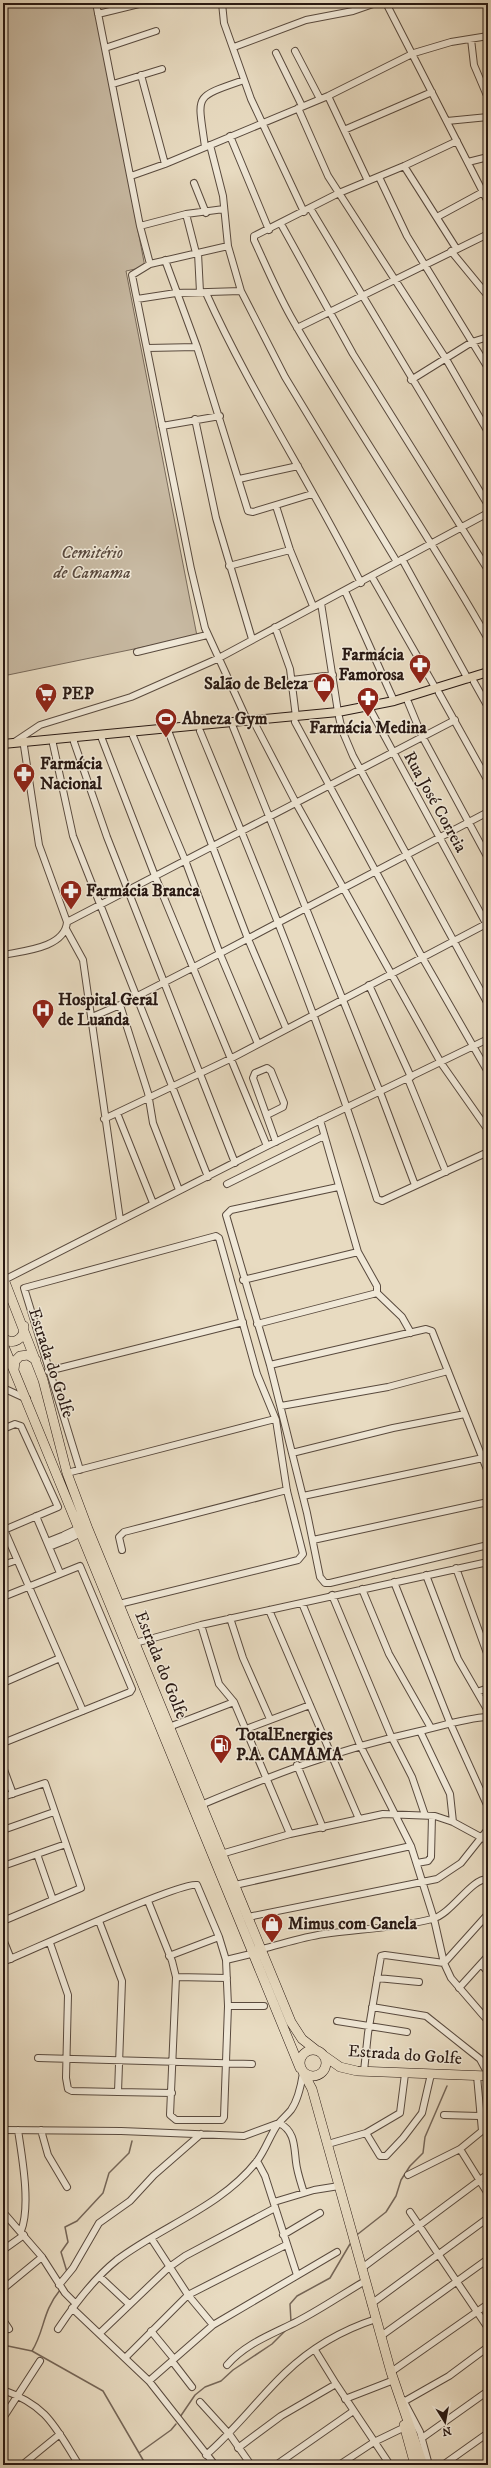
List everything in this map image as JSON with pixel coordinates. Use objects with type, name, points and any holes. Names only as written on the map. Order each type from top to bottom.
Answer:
[{"type":"highway","name":"Estrada do Golfe","points":[[4,1278],[24,1326],[43,1380],[67,1473],[134,1643],[248,1917],[258,1951],[302,2070],[311,2076],[319,2074],[326,2063],[319,2053]]},
{"type":"highway","points":[[3,1338],[9,1341],[17,1340],[23,1334],[24,1326]]},
{"type":"highway","name":"Estrada do Golfe","points":[[3,1344],[80,1531],[258,1951],[293,2026],[302,2040],[340,2067],[364,2072],[477,2076],[488,2075]]},
{"type":"highway","points":[[14,1371],[15,1361],[20,1356],[28,1355],[36,1360]]},
{"type":"highway","points":[[319,2053],[308,2051],[302,2056],[302,2070],[312,2089],[371,2304],[393,2376],[403,2401],[422,2465]]},
{"type":"highway","points":[[403,2401],[405,2427],[416,2465]]},
{"type":"main road","points":[[3,744],[371,711],[408,702],[471,680],[488,672]]},
{"type":"main road","points":[[471,680],[488,677]]},
{"type":"main road","points":[[338,714],[438,691]]},
{"type":"main road","points":[[3,748],[256,726],[295,719]]},
{"type":"street","points":[[96,3],[140,226],[150,264]]},
{"type":"street","points":[[98,14],[144,3]]},
{"type":"street","points":[[230,3],[222,4],[224,23],[234,47],[244,80],[262,123],[304,212]]},
{"type":"street","points":[[234,47],[306,20],[353,11],[376,3]]},
{"type":"street","points":[[386,3],[414,53],[432,92],[488,202]]},
{"type":"street","points":[[105,48],[156,31]]},
{"type":"street","points":[[131,176],[165,164],[328,96],[414,53],[471,38],[488,36]]},
{"type":"street","points":[[471,38],[474,64],[488,98]]},
{"type":"street","points":[[295,51],[320,99]]},
{"type":"street","points":[[276,53],[328,176],[446,359],[488,432]]},
{"type":"street","points":[[113,84],[162,69]]},
{"type":"street","points":[[141,75],[165,164]]},
{"type":"street","points":[[244,80],[212,91],[203,97],[200,106],[208,146],[224,209],[228,246],[241,291],[285,377],[400,560],[488,707]]},
{"type":"street","points":[[344,130],[432,92]]},
{"type":"street","points":[[328,96],[368,181]]},
{"type":"street","points":[[447,121],[488,117]]},
{"type":"street","points":[[230,136],[269,230]]},
{"type":"street","points":[[457,141],[404,166],[339,193],[281,224],[254,236],[254,240],[297,328],[488,639]]},
{"type":"street","points":[[468,162],[488,157]]},
{"type":"street","points":[[404,166],[437,217],[454,250],[488,296]]},
{"type":"street","points":[[379,177],[399,222],[488,368]]},
{"type":"street","points":[[194,183],[206,213]]},
{"type":"street","points":[[437,217],[483,192]]},
{"type":"street","points":[[310,208],[411,380],[488,505]]},
{"type":"street","points":[[140,226],[186,214],[206,213],[224,209]]},
{"type":"street","points":[[186,214],[197,253],[203,293],[226,339],[298,466],[312,494],[332,527],[360,583]]},
{"type":"street","points":[[281,224],[328,311],[417,459],[462,527],[488,570]]},
{"type":"street","points":[[297,328],[328,311],[362,296],[424,264],[488,234]]},
{"type":"street","points":[[228,246],[150,264],[132,275],[190,569],[207,635],[248,722]]},
{"type":"street","points":[[165,260],[197,347],[220,416],[248,511],[253,512],[276,506],[312,494]]},
{"type":"street","points":[[137,299],[176,293],[241,291]]},
{"type":"street","points":[[411,380],[472,342],[488,337]]},
{"type":"street","points":[[147,348],[197,347]]},
{"type":"street","points":[[162,426],[195,419],[220,416]]},
{"type":"street","points":[[195,419],[216,518],[252,639]]},
{"type":"street","points":[[239,479],[298,466]]},
{"type":"street","points":[[276,506],[290,550],[313,606]]},
{"type":"street","points":[[13,743],[40,725],[131,697],[217,659],[313,606],[372,577],[400,560],[488,513]]},
{"type":"street","points":[[230,566],[290,550]]},
{"type":"street","points":[[372,577],[455,720],[488,781]]},
{"type":"street","points":[[345,591],[394,701]]},
{"type":"street","points":[[321,603],[338,714],[347,744],[488,1004]]},
{"type":"street","points":[[275,627],[287,657],[292,680],[295,719],[422,957],[475,1046],[488,1072]]},
{"type":"street","points":[[137,652],[207,635]]},
{"type":"street","points":[[292,680],[333,675]]},
{"type":"street","points":[[408,702],[422,736],[488,858]]},
{"type":"street","name":"Rua José Correia","points":[[371,711],[391,752],[487,924]]},
{"type":"street","points":[[66,922],[455,720]]},
{"type":"street","points":[[256,726],[296,803],[441,1063],[488,1130]]},
{"type":"street","points":[[233,727],[268,818],[307,908],[415,1185]]},
{"type":"street","points":[[200,731],[242,831],[348,1106],[377,1199],[382,1201],[488,1152]]},
{"type":"street","points":[[169,733],[248,939],[286,1028]]},
{"type":"street","points":[[133,736],[185,860],[220,954],[258,1044]]},
{"type":"street","points":[[102,739],[155,876],[267,1146]]},
{"type":"street","points":[[74,742],[106,837],[163,982],[201,1073],[235,1163]]},
{"type":"street","points":[[53,744],[73,836],[138,995],[172,1088],[208,1177]]},
{"type":"street","points":[[24,746],[39,845],[66,922],[66,929],[83,960],[92,1017],[104,1119],[120,1220]]},
{"type":"street","points":[[92,1017],[120,1005],[220,954],[277,922],[344,889],[488,812]]},
{"type":"street","points":[[104,1119],[172,1088],[258,1044],[341,998],[487,924]]},
{"type":"street","points":[[3,956],[52,942],[62,935],[66,929]]},
{"type":"street","points":[[369,985],[410,1078],[446,1172]]},
{"type":"street","points":[[120,1005],[149,1098],[153,1123],[179,1190]]},
{"type":"street","points":[[4,1278],[348,1106],[410,1078],[488,1039]]},
{"type":"street","points":[[267,1115],[283,1107],[284,1103],[271,1071],[268,1068],[254,1075],[267,1115],[276,1142]]},
{"type":"street","points":[[117,1113],[152,1203]]},
{"type":"street","points":[[320,1120],[338,1187],[358,1252],[377,1286],[377,1293],[402,1317],[410,1333]]},
{"type":"street","points":[[227,1184],[324,1136]]},
{"type":"street","points":[[338,1187],[227,1212],[226,1220],[281,1406],[303,1496],[320,1577],[325,1583],[488,1545]]},
{"type":"street","points":[[80,1470],[24,1291],[26,1286],[216,1236],[221,1240],[257,1374],[275,1419],[287,1490],[303,1554],[298,1560],[119,1604]]},
{"type":"street","points":[[244,1280],[358,1252]]},
{"type":"street","points":[[257,1324],[377,1293]]},
{"type":"street","points":[[48,1371],[243,1322]]},
{"type":"street","points":[[270,1365],[426,1329],[432,1331],[488,1472]]},
{"type":"street","points":[[281,1406],[388,1387],[448,1371]]},
{"type":"street","points":[[4,1390],[27,1400]]},
{"type":"street","points":[[292,1453],[393,1428],[465,1414]]},
{"type":"street","points":[[67,1473],[275,1419]]},
{"type":"street","points":[[3,1429],[15,1424],[22,1426],[58,1507],[4,1529],[83,1711]]},
{"type":"street","points":[[303,1496],[483,1458]]},
{"type":"street","points":[[122,1550],[119,1537],[124,1532],[287,1490]]},
{"type":"street","points":[[313,1540],[488,1502]]},
{"type":"street","points":[[36,1516],[60,1573]]},
{"type":"street","points":[[48,1545],[80,1531]]},
{"type":"street","points":[[3,1566],[17,1560]]},
{"type":"street","points":[[134,1643],[230,1618],[302,1604],[332,1595],[488,1562]]},
{"type":"street","points":[[3,1597],[78,1566],[82,1568],[132,1689],[130,1692],[3,1742]]},
{"type":"street","points":[[456,1568],[488,1656]]},
{"type":"street","points":[[426,1575],[458,1660],[488,1711]]},
{"type":"street","points":[[394,1582],[450,1723],[488,1807]]},
{"type":"street","points":[[362,1589],[389,1654],[431,1728]]},
{"type":"street","points":[[332,1595],[391,1736],[412,1777],[425,1815]]},
{"type":"street","points":[[302,1604],[360,1745],[411,1846],[434,1919],[444,1962],[459,1988],[488,2022]]},
{"type":"street","points":[[269,1610],[359,1819]]},
{"type":"street","points":[[230,1618],[243,1658],[270,1718]]},
{"type":"street","points":[[201,1625],[220,1684],[234,1702],[290,1834]]},
{"type":"street","points":[[3,1683],[60,1658]]},
{"type":"street","points":[[477,1692],[488,1688]]},
{"type":"street","points":[[170,1727],[234,1702]]},
{"type":"street","points":[[246,1728],[270,1718],[310,1706]]},
{"type":"street","points":[[201,1805],[296,1765],[330,1754],[391,1736],[420,1731],[450,1723],[488,1717]]},
{"type":"street","points":[[420,1731],[450,1794],[453,1822]]},
{"type":"street","points":[[296,1765],[323,1828]]},
{"type":"street","points":[[3,1767],[13,1794]]},
{"type":"street","points":[[3,1797],[45,1783],[81,1888],[3,1921]]},
{"type":"street","points":[[3,1830],[54,1812]]},
{"type":"street","points":[[221,1854],[290,1834],[359,1819],[396,1814],[425,1815],[453,1822],[488,1841]]},
{"type":"street","points":[[417,1863],[428,1861],[431,1857],[432,1816]]},
{"type":"street","points":[[248,1917],[336,1897],[437,1879],[450,1872],[461,1863],[488,1829]]},
{"type":"street","points":[[3,1866],[66,1844]]},
{"type":"street","points":[[235,1885],[411,1846]]},
{"type":"street","points":[[37,1854],[53,1900]]},
{"type":"street","points":[[226,1960],[324,1934],[374,1929],[434,1919],[448,1910],[479,1881],[488,1879]]},
{"type":"street","points":[[3,1962],[148,1901],[186,1886],[198,1885],[219,1937],[226,1960],[228,2006],[224,2117],[222,2120],[172,2118],[176,1977],[170,1956],[148,1901]]},
{"type":"street","points":[[444,1962],[488,1914]]},
{"type":"street","points":[[99,1921],[121,1976],[118,2092]]},
{"type":"street","points":[[170,1956],[219,1937]]},
{"type":"street","points":[[3,1939],[11,1959]]},
{"type":"street","points":[[50,1943],[68,1995],[68,2089],[72,2092],[172,2092]]},
{"type":"street","points":[[364,2072],[379,1959],[385,1954],[444,1962]]},
{"type":"street","points":[[459,1988],[488,1956]]},
{"type":"street","points":[[480,1964],[488,1972]]},
{"type":"street","points":[[176,1977],[227,1978]]},
{"type":"street","points":[[377,1978],[420,1982]]},
{"type":"street","points":[[228,2006],[264,2006]]},
{"type":"street","points":[[372,2007],[426,2016],[480,2059],[488,2075]]},
{"type":"street","points":[[337,2021],[407,2032]]},
{"type":"street","points":[[38,2058],[119,2059],[252,2064]]},
{"type":"street","points":[[58,2329],[74,2305],[100,2276],[116,2261],[151,2238],[200,2210],[230,2187],[257,2161],[279,2123],[290,2111],[298,2098],[302,2070]]},
{"type":"street","points":[[328,2144],[366,2133],[400,2113],[405,2074]]},
{"type":"street","points":[[366,2133],[380,2156],[386,2156],[403,2138],[422,2112],[431,2074]]},
{"type":"street","points":[[408,2175],[460,2149],[485,2130],[479,2116],[477,2076]]},
{"type":"street","points":[[444,2115],[479,2116]]},
{"type":"street","points":[[3,2130],[244,2136],[279,2123],[287,2127],[294,2141],[296,2161],[304,2193]]},
{"type":"street","points":[[3,2250],[22,2233],[25,2220],[26,2208],[24,2166],[18,2130]]},
{"type":"street","points":[[41,2130],[48,2155],[67,2187]]},
{"type":"street","points":[[59,2285],[73,2268],[99,2224],[122,2208],[154,2175],[201,2134]]},
{"type":"street","points":[[460,2149],[488,2194]]},
{"type":"street","points":[[257,2161],[265,2176],[286,2245],[297,2275]]},
{"type":"street","points":[[362,2268],[488,2174]]},
{"type":"street","points":[[100,2333],[128,2304],[168,2268],[193,2251],[275,2205],[304,2193],[339,2186]]},
{"type":"street","points":[[3,2212],[42,2257],[59,2285],[74,2305],[149,2381],[215,2465]]},
{"type":"street","points":[[410,2212],[421,2225],[456,2282],[488,2328]]},
{"type":"street","points":[[283,2235],[320,2213]]},
{"type":"street","points":[[371,2304],[488,2218]]},
{"type":"street","points":[[151,2238],[168,2268],[188,2296],[213,2325]]},
{"type":"street","points":[[125,2358],[150,2331],[188,2296],[286,2245]]},
{"type":"street","points":[[149,2381],[213,2325],[337,2252]]},
{"type":"street","points":[[3,2289],[42,2257]]},
{"type":"street","points":[[381,2336],[488,2259]]},
{"type":"street","points":[[100,2276],[128,2304]]},
{"type":"street","points":[[227,2365],[236,2354],[280,2329],[298,2321],[365,2281]]},
{"type":"street","points":[[345,2400],[393,2376],[488,2304]]},
{"type":"street","points":[[206,2455],[230,2435],[285,2373],[327,2340],[351,2327],[376,2319]]},
{"type":"street","points":[[3,2320],[9,2329]]},
{"type":"street","points":[[150,2331],[192,2387]]},
{"type":"street","points":[[429,2465],[422,2438],[403,2401],[449,2376],[488,2347]]},
{"type":"street","points":[[315,2350],[352,2412],[390,2465]]},
{"type":"street","points":[[3,2418],[19,2396],[40,2360]]},
{"type":"street","points":[[238,2448],[281,2416],[336,2384]]},
{"type":"street","points":[[3,2390],[19,2396],[41,2410],[60,2434],[80,2465]]},
{"type":"street","points":[[422,2438],[488,2391]]},
{"type":"street","points":[[200,2402],[230,2435],[251,2465]]},
{"type":"street","points":[[276,2465],[352,2412]]},
{"type":"street","points":[[339,2465],[374,2442],[405,2427]]},
{"type":"street","points":[[443,2465],[488,2433]]},
{"type":"street","points":[[22,2465],[60,2434]]},
{"type":"green space","name":"Cemitério de Camama","points":[[3,3],[94,3],[145,267],[126,271],[197,636],[3,676]]},
{"type":"waterway","points":[[358,2234],[386,2212],[396,2196],[401,2180],[410,2166],[423,2153],[425,2137],[447,2086]]},
{"type":"waterway","points":[[67,2272],[61,2252],[68,2242],[65,2227],[77,2221],[103,2193],[109,2173],[129,2153],[132,2141]]},
{"type":"waterway","points":[[291,2322],[290,2304],[297,2296],[330,2278],[350,2244]]},
{"type":"waterway","points":[[32,2351],[50,2306],[60,2290]]},
{"type":"waterway","points":[[180,2417],[195,2395],[205,2387],[221,2381],[233,2370],[272,2344],[286,2330]]},
{"type":"waterway","points":[[3,2345],[32,2351],[103,2391],[146,2465]]},
{"type":"waterway","points":[[139,2453],[171,2430],[176,2424]]},
{"type":"place","name":"Farmácia Famorosa","points":[[420,684]]},
{"type":"place","name":"Salão de Beleza","points":[[324,704]]},
{"type":"place","name":"PEP","points":[[46,714]]},
{"type":"place","name":"Farmácia Medina","points":[[368,718]]},
{"type":"place","name":"Abneza Gym","points":[[166,738]]},
{"type":"place","name":"Farmácia Nacional","points":[[24,794]]},
{"type":"place","name":"Farmácia Branca","points":[[71,910]]},
{"type":"place","name":"Hospital Geral de Luanda","points":[[43,1030]]},
{"type":"place","name":"TotalEnergies P.A. CAMAMA","points":[[221,1764]]},
{"type":"place","name":"Mimus com Canela","points":[[272,1944]]}]
